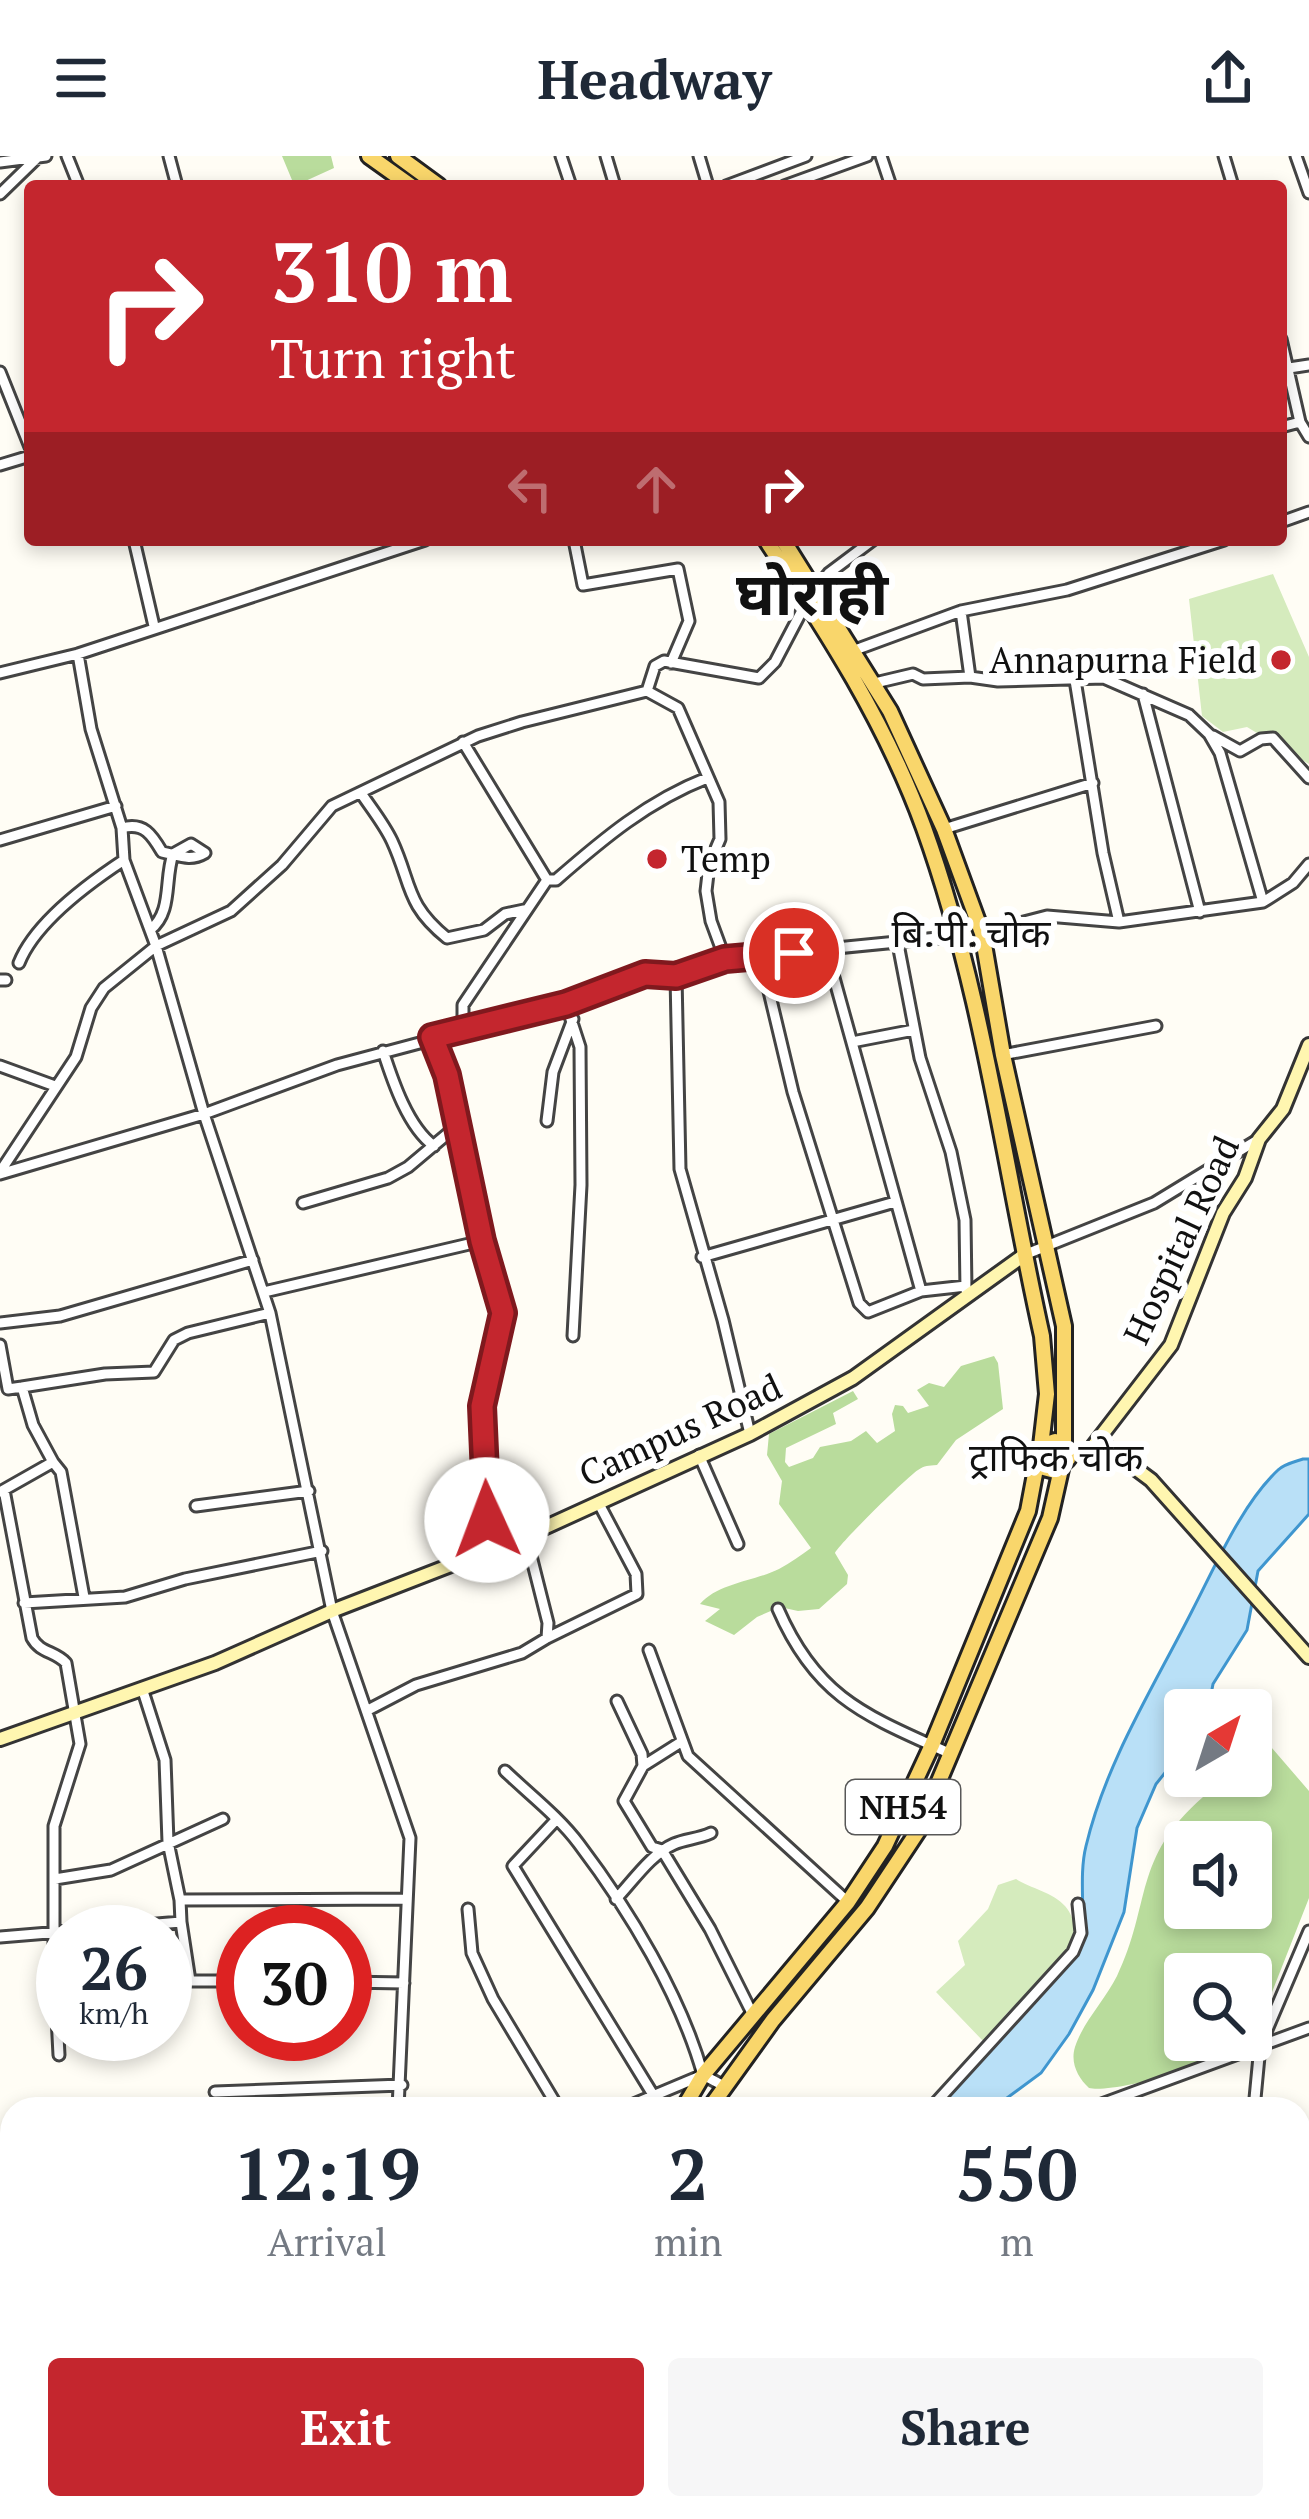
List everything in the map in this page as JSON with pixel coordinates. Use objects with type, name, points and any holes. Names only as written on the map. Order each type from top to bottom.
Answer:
[{"type":"main road","points":[[369,156],[403,180]]},
{"type":"main road","points":[[398,156],[431,180]]},
{"type":"main road","points":[[771,546],[812,595],[855,650],[874,683],[944,829],[981,931],[1003,1054],[1064,1326],[1066,1449],[1061,1469],[1049,1471],[1039,1452],[1047,1394],[1043,1355],[958,936],[923,826],[877,718],[812,595],[786,546]]},
{"type":"main road","points":[[958,936],[981,931]]},
{"type":"main road","points":[[1039,1452],[1055,1441],[1066,1449]]},
{"type":"main road","name":"NH54","points":[[689,2097],[752,2013],[848,1901],[885,1846],[1028,1511],[1039,1452]]},
{"type":"main road","name":"NH54","points":[[717,2097],[867,1908],[918,1831],[1050,1518],[1061,1469]]},
{"type":"street","points":[[801,180],[867,156]]},
{"type":"street","points":[[1296,156],[1309,193]]},
{"type":"street","points":[[0,162],[42,157]]},
{"type":"street","points":[[0,194],[42,157]]},
{"type":"street","points":[[742,180],[801,157]]},
{"type":"street","points":[[1287,361],[1300,422],[1309,437]]},
{"type":"street","points":[[1289,368],[1309,365]]},
{"type":"street","points":[[0,372],[24,436]]},
{"type":"street","points":[[1287,426],[1300,422]]},
{"type":"street","points":[[135,546],[154,626]]},
{"type":"street","points":[[0,673],[78,654],[406,546]]},
{"type":"street","points":[[575,546],[583,585],[678,569],[689,621],[671,662]]},
{"type":"street","points":[[647,692],[655,666],[671,662],[759,678],[775,662],[829,573],[865,546]]},
{"type":"street","points":[[855,650],[961,611],[1067,590],[1205,546]]},
{"type":"street","points":[[961,611],[970,677]]},
{"type":"street","points":[[78,654],[91,729],[122,828],[124,860],[156,946],[204,1114],[270,1313],[332,1611],[410,1838],[400,2097]]},
{"type":"street","points":[[874,683],[913,674],[922,679],[998,681],[1104,678],[1189,715],[1209,734],[1240,751],[1273,738],[1309,778]]},
{"type":"street","points":[[1075,680],[1119,922]]},
{"type":"street","points":[[0,1173],[76,1057],[91,1009],[104,988],[156,946],[231,910],[282,865],[332,806],[463,742],[522,722],[647,692],[678,709],[722,819],[706,891],[725,959]]},
{"type":"street","points":[[1143,694],[1200,912]]},
{"type":"street","points":[[1209,734],[1220,753],[1263,902]]},
{"type":"street","points":[[463,742],[548,880]]},
{"type":"street","points":[[548,880],[556,880],[610,833],[667,793],[707,778]]},
{"type":"street","points":[[944,829],[1093,784]]},
{"type":"street","points":[[361,793],[392,840],[408,890],[424,919],[448,938],[484,930],[505,914],[524,910]]},
{"type":"street","points":[[0,840],[116,806]]},
{"type":"street","points":[[122,828],[145,829],[162,853],[173,854],[164,914],[150,930]]},
{"type":"street","points":[[19,963],[41,927],[98,876],[124,860]]},
{"type":"street","points":[[981,931],[1047,916],[1119,922],[1263,902],[1307,870]]},
{"type":"street","points":[[463,1029],[463,1005],[548,880]]},
{"type":"street","points":[[0,1173],[204,1114],[383,1051],[566,1004],[645,974],[676,976],[725,959],[958,936]]},
{"type":"street","points":[[761,958],[831,1223],[859,1303],[868,1312],[921,1291],[966,1293],[964,1220],[951,1152],[914,1030],[898,944]]},
{"type":"street","points":[[826,949],[921,1291]]},
{"type":"street","points":[[676,976],[680,1168],[751,1434]]},
{"type":"street","points":[[566,1004],[580,1047],[581,1185],[574,1336]]},
{"type":"street","points":[[548,1121],[553,1072],[574,1019]]},
{"type":"street","points":[[986,1059],[1156,1026]]},
{"type":"street","points":[[851,1042],[914,1030]]},
{"type":"street","points":[[432,1037],[447,1075],[482,1241],[503,1313],[482,1406],[489,1551]]},
{"type":"street","name":"Hospital Road","points":[[1091,1449],[1171,1345],[1223,1213],[1245,1178],[1259,1139],[1283,1109],[1309,1046]]},
{"type":"street","points":[[383,1051],[393,1082],[425,1139],[434,1146]]},
{"type":"street","points":[[0,1066],[55,1086]]},
{"type":"street","points":[[303,1203],[388,1178],[458,1125]]},
{"type":"street","points":[[1024,1256],[1154,1204],[1259,1139]]},
{"type":"street","points":[[702,1257],[896,1202]]},
{"type":"street","points":[[264,1292],[482,1241]]},
{"type":"street","name":"Campus Road","points":[[0,1739],[215,1663],[332,1611],[526,1536],[751,1434],[854,1378],[966,1293],[1024,1256]]},
{"type":"street","points":[[0,1323],[60,1316],[253,1260]]},
{"type":"street","points":[[0,1345],[4,1390],[106,1374],[154,1372],[174,1340],[270,1313]]},
{"type":"street","points":[[22,1387],[33,1425],[61,1472],[84,1597]]},
{"type":"street","points":[[1066,1449],[1108,1448],[1151,1480],[1309,1657]]},
{"type":"street","points":[[699,1455],[738,1544]]},
{"type":"street","points":[[53,1462],[2,1491],[35,1645],[66,1663],[80,1744],[54,1826],[55,1905]]},
{"type":"street","points":[[196,1506],[309,1491]]},
{"type":"street","points":[[368,1710],[416,1685],[522,1653],[637,1594],[636,1574],[598,1502]]},
{"type":"street","points":[[526,1536],[548,1622],[547,1638]]},
{"type":"street","points":[[24,1603],[125,1597],[322,1550]]},
{"type":"street","points":[[778,1609],[815,1676],[865,1715],[951,1754]]},
{"type":"street","points":[[649,1650],[688,1756],[848,1901]]},
{"type":"street","points":[[142,1688],[165,1760],[168,1842],[180,1905]]},
{"type":"street","points":[[617,1701],[638,1741],[643,1766]]},
{"type":"street","points":[[681,1742],[643,1766],[624,1801],[652,1847],[662,1850],[710,1929],[752,2013]]},
{"type":"street","points":[[505,1771],[576,1840],[616,1898],[688,2024],[703,2075],[724,2086]]},
{"type":"street","points":[[55,1879],[111,1870],[223,1819]]},
{"type":"street","points":[[556,1820],[513,1866],[654,2097]]},
{"type":"street","points":[[616,1898],[662,1850],[680,1840],[711,1834]]},
{"type":"street","points":[[180,1900],[407,1899]]},
{"type":"street","points":[[941,2097],[1072,1952],[1081,1933],[1078,1904]]},
{"type":"street","points":[[469,1909],[472,1953],[493,2000],[552,2097]]},
{"type":"street","points":[[1272,2018],[1309,1931]]},
{"type":"street","points":[[0,1937],[36,1934]]},
{"type":"street","points":[[372,1982],[404,1983]]},
{"type":"street","points":[[1272,2042],[1309,2028]]},
{"type":"street","points":[[1121,2097],[1219,2061]]},
{"type":"street","points":[[1255,2097],[1259,2061]]},
{"type":"street","points":[[657,2097],[703,2075]]},
{"type":"street","points":[[215,2092],[401,2085]]},
{"type":"green space","points":[[282,156],[331,156],[334,168],[308,180],[292,180]]},
{"type":"green space","points":[[1273,574],[1309,657],[1309,764],[1247,727],[1223,732],[1202,716],[1189,599]]},
{"type":"green space","points":[[994,1356],[1003,1409],[956,1440],[937,1465],[911,1475],[839,1547],[835,1553],[848,1575],[847,1584],[819,1609],[780,1607],[734,1635],[705,1621],[720,1609],[700,1604],[708,1597],[779,1569],[811,1548],[779,1504],[782,1481],[767,1455],[769,1434],[853,1391],[858,1399],[833,1413],[836,1424],[786,1448],[785,1462],[789,1467],[813,1458],[820,1447],[851,1441],[866,1431],[877,1443],[895,1431],[895,1405],[908,1413],[929,1406],[917,1390],[929,1383],[944,1387],[961,1366]]},
{"type":"green space","points":[[1272,1748],[1309,1791],[1309,1898],[1272,1992],[1272,1953],[1164,1953],[1164,2061],[1213,2061],[1143,2082],[1089,2088],[1076,2070],[1075,2047],[1117,1976],[1146,1882],[1164,1843],[1164,1929],[1272,1929],[1272,1821],[1180,1819],[1203,1797],[1272,1797]]},
{"type":"green space","points":[[1016,1879],[1065,1906],[1073,1921],[1073,1936],[1057,1965],[984,2042],[936,1992],[965,1965],[958,1941],[988,1909],[998,1885]]},
{"type":"water","points":[[1309,1459],[1309,1514],[1258,1571],[1247,1630],[1212,1689],[1164,1689],[1164,1774],[1137,1828],[1124,1912],[1093,1990],[1041,2073],[1008,2097],[947,2097],[1077,1955],[1086,1846],[1118,1755],[1241,1518],[1278,1470]]},
{"type":"place","name":"Annapurna Field","points":[[1281,660]]},
{"type":"place","name":"Temp","points":[[657,859]]},
{"type":"district","name":"घोराही","points":[[812,594]]},
{"type":"district","name":"बि.पी. चोक","points":[[971,933]]},
{"type":"district","name":"ट्राफिक चोक","points":[[1056,1457]]},
{"type":"route","points":[[487,1520],[482,1406],[503,1313],[482,1241],[447,1075],[432,1037],[566,1004],[645,974],[676,976],[725,959],[794,953]]}]
